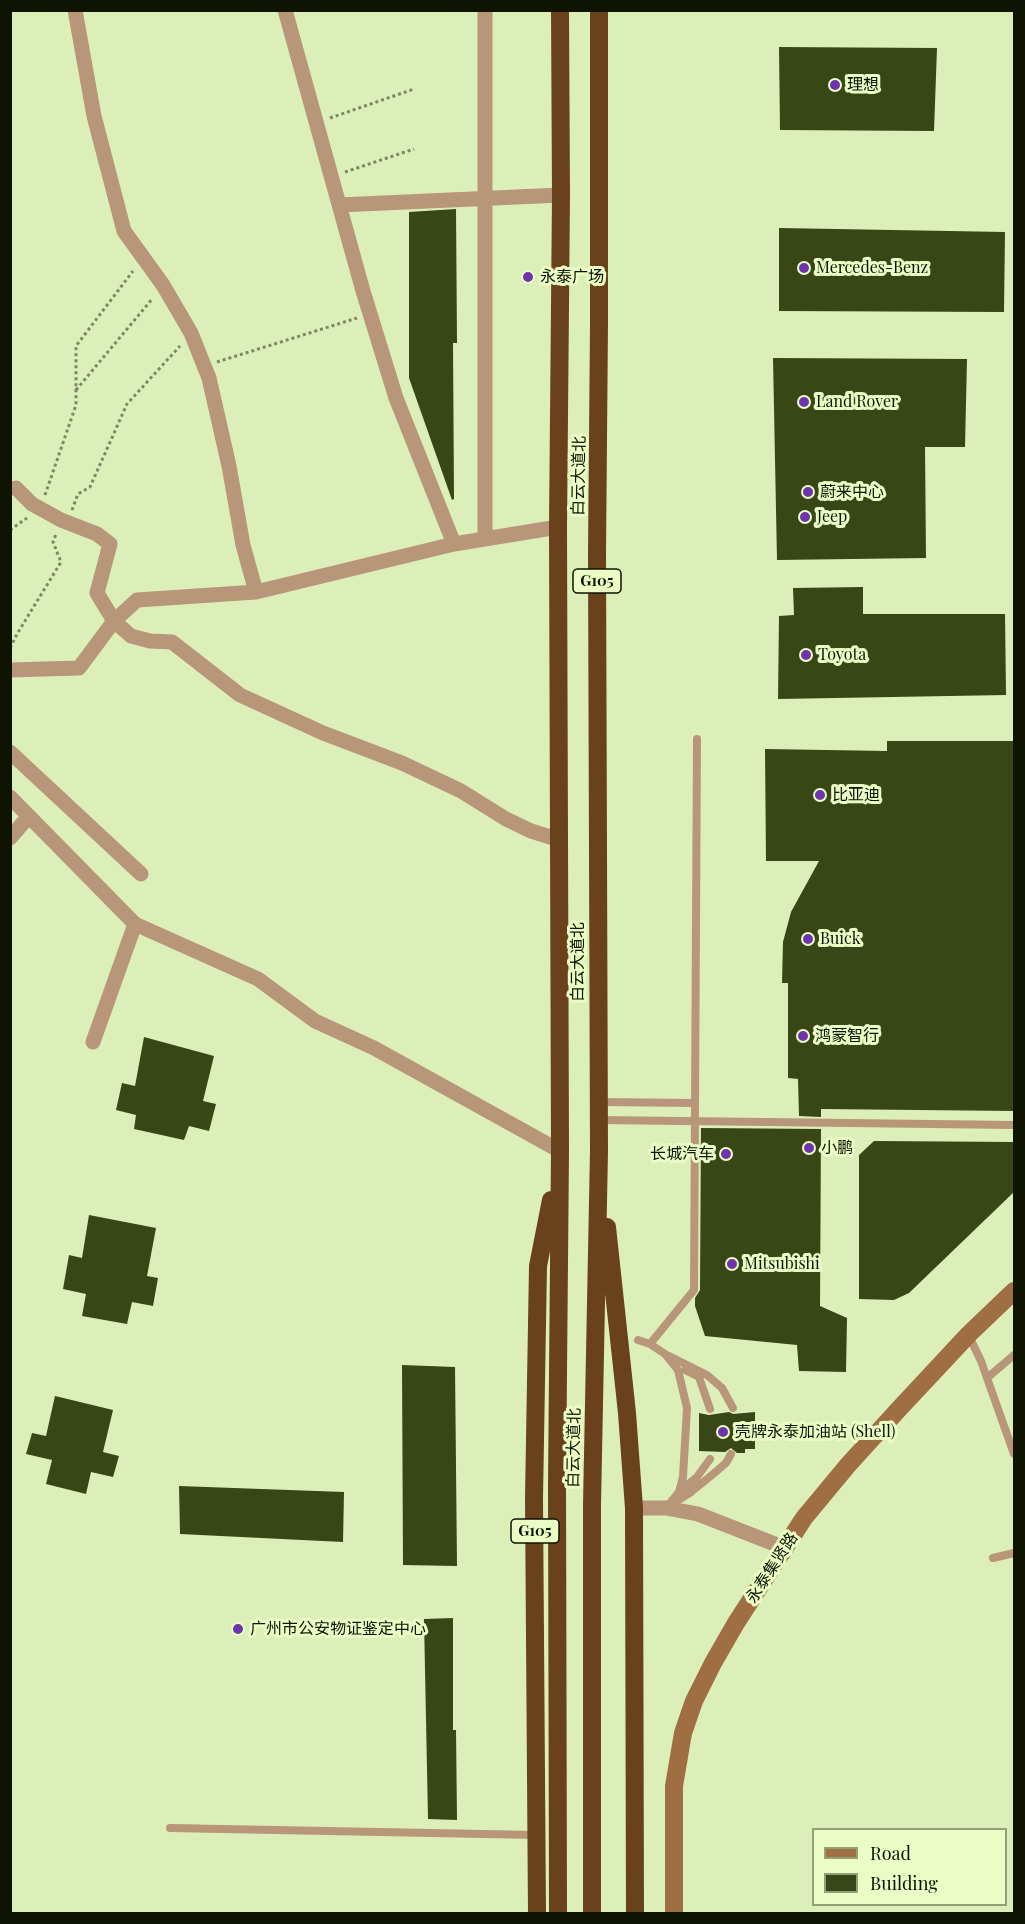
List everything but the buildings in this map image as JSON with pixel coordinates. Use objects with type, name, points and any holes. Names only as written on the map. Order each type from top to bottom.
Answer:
[{"type":"highway","name":"白云大道北","points":[[558,1914],[560,10]]},
{"type":"highway","name":"白云大道北","points":[[592,1914],[592,1505],[599,1151],[597,554],[599,10]]},
{"type":"highway","name":"G105","points":[[537,1914],[534,1498],[538,1266],[560,1151]]},
{"type":"highway","name":"G105","points":[[599,1151],[627,1413],[634,1508],[635,1914]]},
{"type":"street","points":[[75,10],[94,116],[124,231],[163,285],[191,333],[204,366],[229,466],[243,546],[256,592]]},
{"type":"street","points":[[285,10],[370,314],[396,398],[454,543]]},
{"type":"street","points":[[485,10],[485,539]]},
{"type":"street","points":[[339,205],[561,195]]},
{"type":"street","points":[[16,488],[32,504],[61,520],[98,534],[110,544],[97,593],[114,621],[131,636],[150,641],[172,642],[240,695],[323,734],[402,763],[461,791],[514,823],[560,840]]},
{"type":"street","points":[[10,670],[79,668],[114,621],[137,600],[256,592],[454,543],[558,527]]},
{"type":"street","points":[[10,752],[141,874]]},
{"type":"street","points":[[10,797],[135,924],[258,979],[315,1021],[374,1048],[560,1151]]},
{"type":"street","points":[[10,838],[29,816]]},
{"type":"street","points":[[93,1042],[135,924]]},
{"type":"street","name":"永泰集贤路","points":[[674,1914],[674,1786],[683,1733],[694,1701],[713,1663],[804,1518],[848,1465],[969,1334],[1014,1291]]},
{"type":"street","points":[[634,1508],[666,1508],[698,1514],[785,1548]]},
{"type":"lane","points":[[650,1344],[694,1290],[697,739]]},
{"type":"lane","points":[[598,1111],[694,1103]]},
{"type":"lane","points":[[598,1111],[694,1121],[1014,1125]]},
{"type":"lane","points":[[969,1334],[1014,1454]]},
{"type":"lane","points":[[638,1340],[650,1344],[707,1375],[722,1388],[733,1408]]},
{"type":"lane","points":[[665,1354],[678,1370],[687,1408],[683,1477],[679,1492]]},
{"type":"lane","points":[[987,1378],[1014,1355]]},
{"type":"lane","points":[[671,1361],[699,1377],[710,1409]]},
{"type":"lane","points":[[666,1508],[692,1492],[726,1462],[731,1454]]},
{"type":"lane","points":[[666,1508],[679,1492],[697,1477],[711,1458]]},
{"type":"lane","points":[[993,1558],[1014,1553]]},
{"type":"lane","points":[[170,1828],[537,1835]]},
{"type":"path","points":[[316,122],[414,89]]},
{"type":"path","points":[[332,177],[414,149]]},
{"type":"path","points":[[10,530],[41,508],[76,405],[76,346],[144,257]]},
{"type":"path","points":[[76,390],[163,285]]},
{"type":"path","points":[[204,366],[370,314]]},
{"type":"path","points":[[10,648],[61,562],[53,542],[61,520],[69,517],[78,494],[90,487],[127,404],[191,333]]},
{"type":"place","name":"理想","points":[[835,85]]},
{"type":"place","name":"Mercedes-Benz","points":[[804,268]]},
{"type":"place","name":"永泰广场","points":[[528,277]]},
{"type":"place","name":"Land Rover","points":[[804,402]]},
{"type":"place","name":"蔚来中心","points":[[808,492]]},
{"type":"place","name":"Jeep","points":[[805,517]]},
{"type":"place","name":"Toyota","points":[[806,655]]},
{"type":"place","name":"比亚迪","points":[[820,795]]},
{"type":"place","name":"Buick","points":[[808,939]]},
{"type":"place","name":"鸿蒙智行","points":[[803,1036]]},
{"type":"place","name":"小鹏","points":[[809,1148]]},
{"type":"place","name":"长城汽车","points":[[726,1154]]},
{"type":"place","name":"Mitsubishi","points":[[732,1264]]},
{"type":"place","name":"壳牌永泰加油站 (Shell)","points":[[723,1432]]},
{"type":"place","name":"广州市公安物证鉴定中心","points":[[238,1629]]}]
